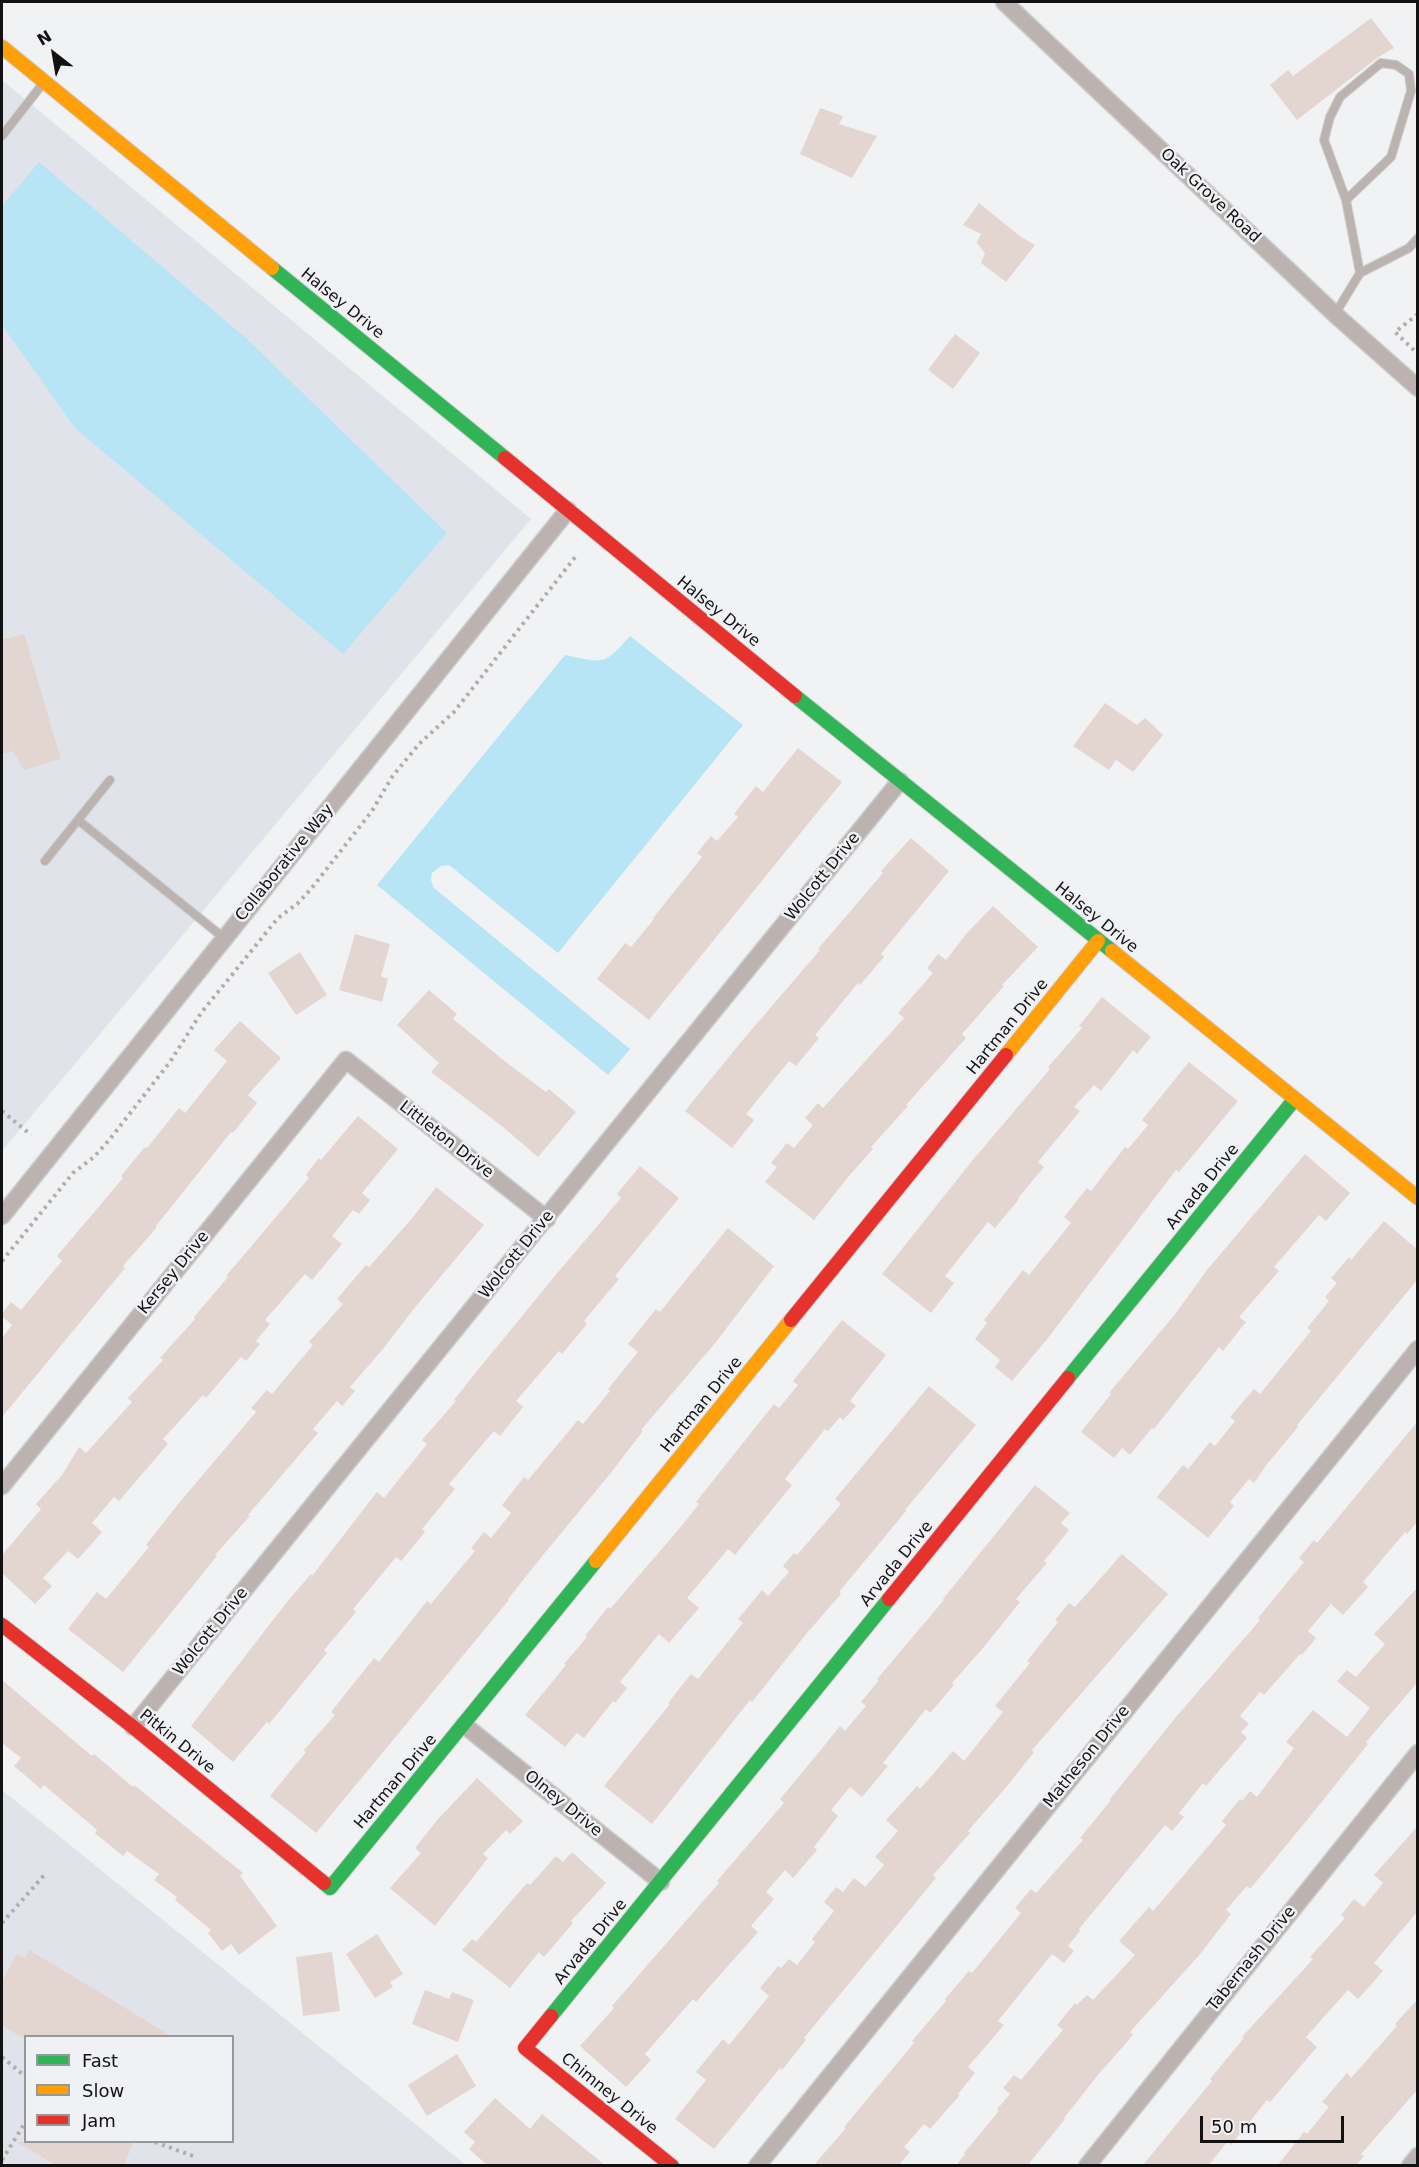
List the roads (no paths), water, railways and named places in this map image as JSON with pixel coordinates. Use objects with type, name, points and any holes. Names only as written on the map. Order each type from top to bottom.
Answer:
[{"type":"street","name":"Oak Grove Road","points":[[1004,2],[1335,314],[1418,388]]},
{"type":"street","name":"Halsey Drive","points":[[2,47],[900,781],[1418,1198]]},
{"type":"street","name":"Collaborative Way","points":[[2,1216],[568,510]]},
{"type":"street","name":"Wolcott Drive","points":[[133,1727],[900,781]]},
{"type":"street","name":"Hartman Drive","points":[[330,1888],[1098,941]]},
{"type":"street","name":"Littleton Drive","points":[[346,1060],[547,1219]]},
{"type":"street","name":"Kersey Drive","points":[[2,1486],[346,1060]]},
{"type":"street","name":"Arvada Drive","points":[[525,2048],[1294,1100]]},
{"type":"street","name":"Matheson Drive","points":[[757,2166],[1418,1349]]},
{"type":"street","name":"Pitkin Drive","points":[[2,1625],[133,1727],[330,1888]]},
{"type":"street","name":"Olney Drive","points":[[464,1725],[661,1882]]},
{"type":"street","name":"Tabernash Drive","points":[[1087,2166],[1418,1753]]},
{"type":"street","name":"Chimney Drive","points":[[525,2048],[672,2166]]},
{"type":"street","points":[[1410,2166],[1418,2156]]},
{"type":"lane","points":[[1346,200],[1391,157],[1411,91],[1409,74],[1396,65],[1381,63],[1340,97],[1330,117],[1324,140],[1346,200],[1360,273]]},
{"type":"lane","points":[[2,136],[45,82]]},
{"type":"lane","points":[[1335,314],[1360,273],[1409,248],[1418,238]]},
{"type":"lane","points":[[45,861],[110,780]]},
{"type":"lane","points":[[78,820],[224,938]]},
{"type":"water","points":[[39,162],[247,339],[447,533],[343,654],[75,428],[2,325],[2,206]]},
{"type":"water","points":[[630,636],[743,725],[558,953],[449,865],[441,866],[432,873],[431,880],[434,888],[630,1049],[608,1075],[377,885],[565,655],[588,660],[602,660],[614,653]]}]
